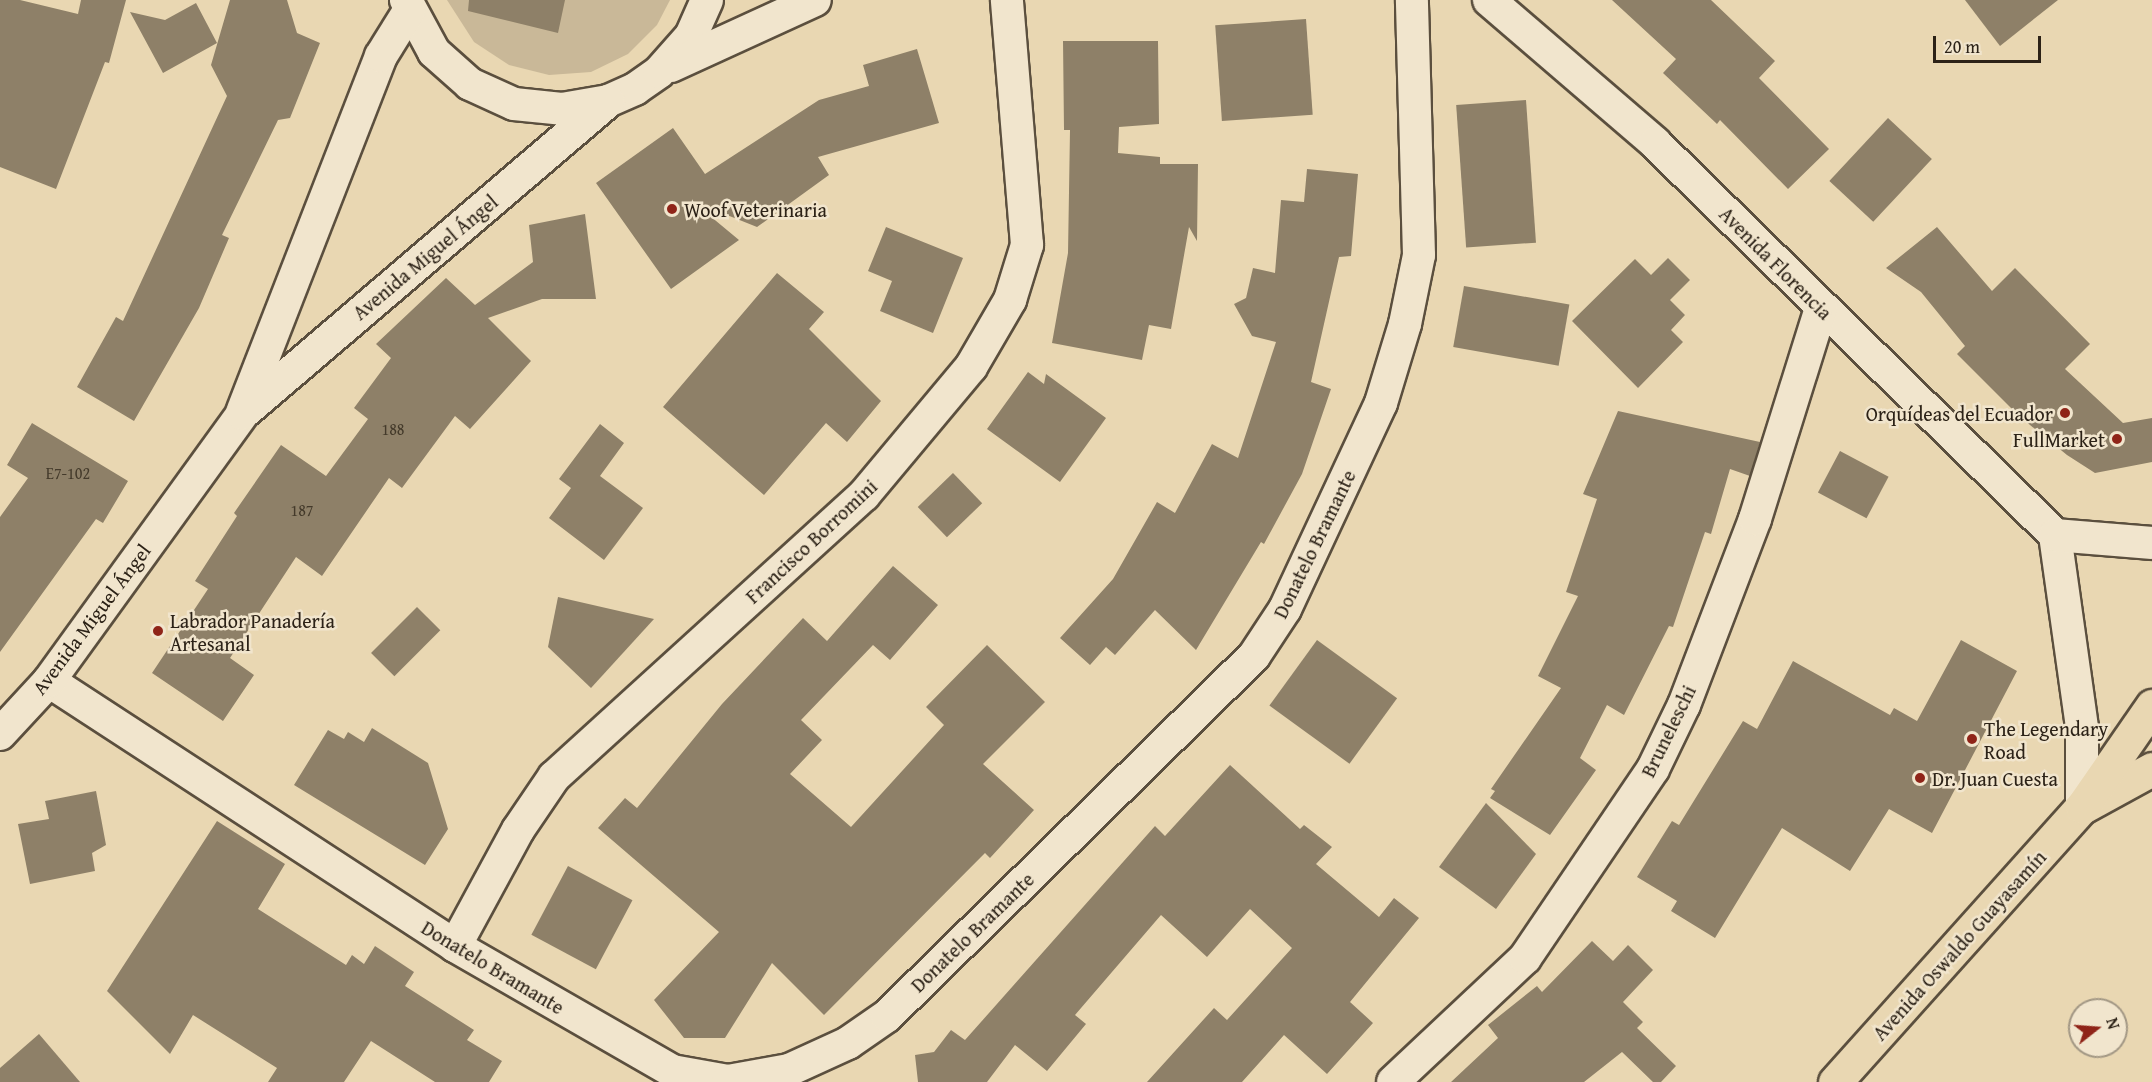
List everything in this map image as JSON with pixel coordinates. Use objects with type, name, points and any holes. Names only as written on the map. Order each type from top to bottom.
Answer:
[{"type":"main road","name":"Avenida Oswaldo Guayasamín","points":[[1835,1082],[2082,807],[2152,706]]},
{"type":"main road","name":"Avenida Oswaldo Guayasamín","points":[[2082,807],[2152,770]]},
{"type":"street","points":[[659,72],[692,36],[707,0]]},
{"type":"street","points":[[408,6],[434,52],[471,84],[514,104],[562,109],[608,101],[635,89],[659,72],[815,0]]},
{"type":"street","name":"Francisco Borromini","points":[[456,946],[518,830],[554,777],[864,495],[971,367],[1010,300],[1027,245],[1007,0]]},
{"type":"street","name":"Donatelo Bramante","points":[[48,681],[456,946],[672,1071],[728,1081],[789,1070],[848,1043],[887,1016],[1254,656],[1285,609],[1381,403],[1405,324],[1419,255],[1412,0]]},
{"type":"street","name":"Avenida Florencia","points":[[1489,0],[1655,142],[2055,536]]},
{"type":"street","name":"Avenida Miguel Ángel","points":[[242,414],[381,56],[408,6]]},
{"type":"street","name":"Avenida Miguel Ángel","points":[[0,734],[48,681],[242,414],[608,101]]},
{"type":"street","name":"Bruneleschi","points":[[1393,1082],[1525,958],[1653,769],[1684,705],[1755,519],[1821,308]]},
{"type":"street","points":[[2082,807],[2082,728],[2055,536],[2152,543]]},
{"type":"shaded area","points":[[447,0],[670,0],[657,25],[628,54],[591,72],[549,75],[509,65],[474,42]]},
{"type":"building","points":[[0,0],[20,0],[78,14],[81,0],[126,0],[109,63],[105,62],[56,189],[0,167]]},
{"type":"building","points":[[230,0],[287,0],[297,33],[320,43],[290,118],[278,120],[222,235],[229,238],[199,308],[134,421],[77,387],[116,317],[123,321],[227,96],[211,65]]},
{"type":"building","points":[[469,0],[565,0],[558,33],[468,11]]},
{"type":"building","points":[[1612,0],[1711,0],[1775,61],[1759,78],[1829,149],[1788,189],[1720,120],[1717,124],[1663,73],[1676,59]]},
{"type":"building","points":[[1965,0],[2058,0],[2000,46]]},
{"type":"building","points":[[196,3],[217,43],[163,73],[130,12],[165,20]]},
{"type":"building","points":[[1306,19],[1313,115],[1222,121],[1215,25]]},
{"type":"building","points":[[1063,41],[1158,41],[1159,124],[1119,127],[1118,153],[1160,157],[1160,164],[1198,164],[1197,241],[1189,227],[1171,329],[1149,325],[1142,360],[1052,343],[1068,253],[1070,130],[1064,130]]},
{"type":"building","points":[[917,49],[939,123],[818,157],[829,175],[757,227],[692,201],[739,240],[671,289],[596,183],[673,128],[705,174],[819,100],[869,86],[863,65]]},
{"type":"building","points":[[1526,100],[1536,243],[1466,248],[1456,105]]},
{"type":"building","points":[[1888,118],[1932,159],[1873,222],[1829,181]]},
{"type":"building","points":[[1307,169],[1358,174],[1351,256],[1339,257],[1311,382],[1331,389],[1302,474],[1264,544],[1261,542],[1196,650],[1155,610],[1115,655],[1106,647],[1090,665],[1060,638],[1113,579],[1157,502],[1175,513],[1212,444],[1238,458],[1276,342],[1252,336],[1234,304],[1246,298],[1253,268],[1275,273],[1281,200],[1304,202]]},
{"type":"building","points":[[585,214],[596,299],[542,299],[488,318],[531,361],[470,429],[455,416],[402,488],[389,478],[322,576],[296,557],[230,658],[254,675],[223,721],[152,673],[208,589],[195,581],[237,516],[234,513],[281,445],[326,476],[368,419],[354,408],[391,358],[376,344],[446,278],[475,305],[533,262],[529,225]]},
{"type":"building","points":[[886,227],[963,258],[933,333],[880,311],[892,281],[868,271]]},
{"type":"building","points":[[1937,227],[1992,291],[2015,268],[2090,344],[2065,369],[2123,423],[2152,418],[2152,462],[2095,473],[2067,455],[2019,416],[1957,354],[1965,346],[1921,292],[1886,268]]},
{"type":"building","points":[[1668,258],[1690,280],[1670,300],[1685,315],[1671,330],[1683,342],[1638,388],[1572,321],[1635,259],[1651,275]]},
{"type":"building","points":[[777,273],[824,312],[809,329],[881,401],[847,442],[826,423],[764,495],[663,407]]},
{"type":"building","points":[[1464,286],[1569,305],[1559,366],[1453,347]]},
{"type":"building","points":[[1028,372],[1044,384],[1046,374],[1106,418],[1060,482],[987,429]]},
{"type":"building","points":[[1618,411],[1760,442],[1750,476],[1730,469],[1711,534],[1705,532],[1673,627],[1669,626],[1624,715],[1607,705],[1580,758],[1596,770],[1550,835],[1490,798],[1495,791],[1491,789],[1561,688],[1538,676],[1578,596],[1566,592],[1597,499],[1583,494]]},
{"type":"building","points":[[32,423],[128,481],[103,523],[96,519],[0,652],[0,517],[28,478],[7,465]]},
{"type":"building","points":[[600,424],[624,443],[600,476],[643,508],[604,560],[549,518],[571,488],[559,479]]},
{"type":"building","points":[[1840,451],[1889,477],[1866,518],[1818,492]]},
{"type":"building","points":[[953,473],[982,503],[947,537],[918,507]]},
{"type":"building","points":[[893,566],[938,605],[890,660],[873,645],[801,720],[822,740],[790,774],[851,827],[944,725],[926,707],[987,645],[1045,702],[983,764],[1034,810],[990,858],[985,853],[824,1015],[772,963],[725,1038],[684,1038],[654,1000],[719,932],[598,828],[625,798],[637,808],[722,704],[803,618],[827,641]]},
{"type":"building","points":[[558,597],[654,619],[591,688],[548,647]]},
{"type":"building","points":[[417,607],[440,630],[394,676],[371,653]]},
{"type":"building","points":[[1317,640],[1397,698],[1349,764],[1269,706]]},
{"type":"building","points":[[1961,640],[2017,671],[1932,833],[1889,809],[1850,871],[1782,828],[1715,938],[1671,911],[1677,901],[1637,877],[1672,821],[1679,825],[1743,721],[1757,729],[1793,661],[1890,715],[1894,708],[1917,721]]},
{"type":"building","points":[[372,728],[428,763],[448,829],[425,865],[294,785],[328,730],[344,739],[348,732],[364,742]]},
{"type":"building","points":[[1230,765],[1300,829],[1304,825],[1332,847],[1316,864],[1379,917],[1394,898],[1419,918],[1350,1002],[1373,1023],[1327,1074],[1284,1035],[1242,1082],[1147,1082],[1214,1008],[1227,1020],[1292,948],[1250,909],[1207,957],[1161,915],[1075,1015],[1086,1024],[1047,1071],[1015,1045],[987,1082],[918,1082],[915,1055],[934,1052],[951,1030],[965,1040],[1155,826],[1165,836]]},
{"type":"building","points":[[96,791],[106,845],[92,853],[95,871],[30,884],[18,824],[49,819],[45,801]]},
{"type":"building","points":[[1486,803],[1536,854],[1496,909],[1439,867]]},
{"type":"building","points":[[217,821],[285,864],[258,909],[346,965],[352,955],[364,964],[375,946],[414,972],[405,986],[474,1030],[467,1040],[502,1061],[489,1082],[435,1082],[371,1041],[344,1082],[268,1082],[277,1068],[193,1015],[170,1054],[107,991]]},
{"type":"building","points":[[568,866],[632,900],[596,969],[531,935]]},
{"type":"building","points":[[1592,941],[1613,961],[1628,945],[1653,970],[1623,1002],[1643,1022],[1637,1028],[1676,1066],[1661,1082],[1653,1082],[1622,1052],[1584,1082],[1451,1082],[1498,1038],[1488,1025],[1537,986],[1542,992]]},
{"type":"building","points":[[39,1034],[80,1082],[0,1082],[0,1068]]},
{"type":"place","name":"Woof Veterinaria","points":[[672,209]]},
{"type":"place","name":"Orquídeas del Ecuador","points":[[2065,413]]},
{"type":"place","name":"FullMarket","points":[[2117,439]]},
{"type":"place","name":"Labrador Panadería Artesanal","points":[[158,631]]},
{"type":"place","name":"The Legendary Road","points":[[1972,739]]},
{"type":"place","name":"Dr. Juan Cuesta","points":[[1920,778]]}]
